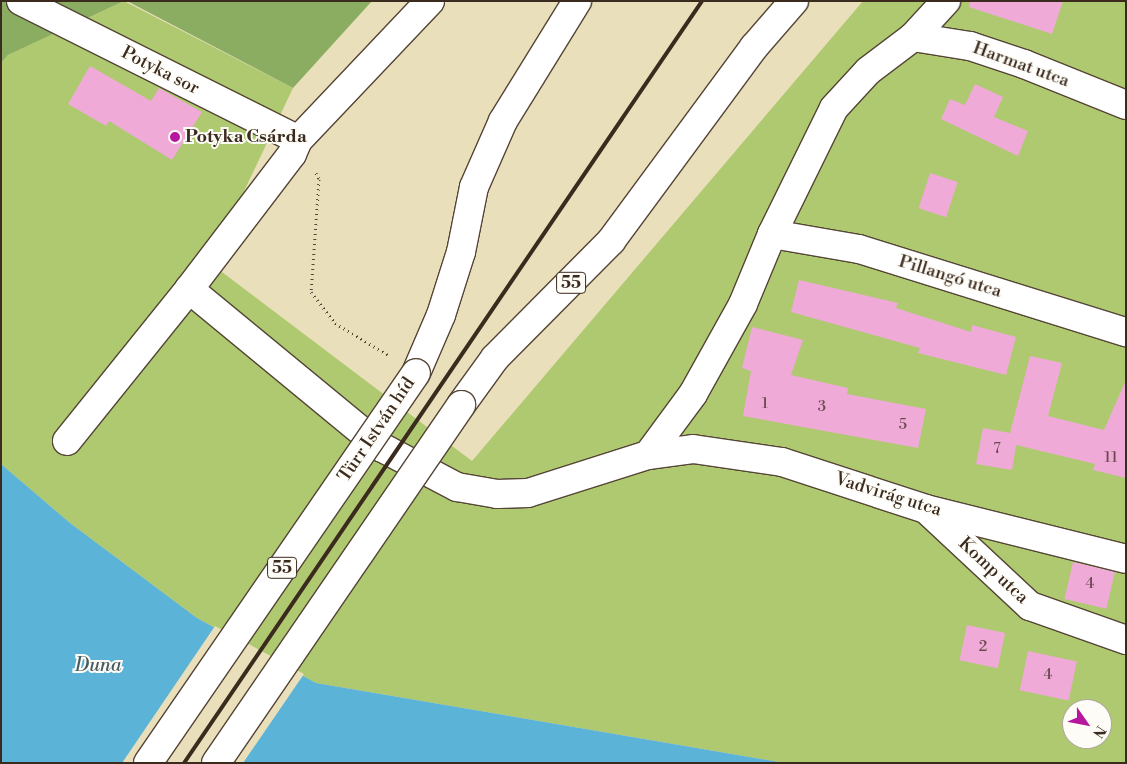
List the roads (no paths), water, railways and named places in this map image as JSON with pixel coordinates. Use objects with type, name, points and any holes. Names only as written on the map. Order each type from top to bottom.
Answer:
[{"type":"street","name":"Potyka sor","points":[[21,1],[298,140]]},
{"type":"street","points":[[67,441],[189,289],[292,154],[298,140],[430,1]]},
{"type":"street","name":"Türr István híd","points":[[148,763],[416,373],[450,288],[474,187],[503,121],[536,63],[577,1]]},
{"type":"street","name":"55","points":[[216,763],[495,358],[611,241],[675,157],[754,47],[794,1]]},
{"type":"street","points":[[648,455],[693,394],[743,304],[772,234],[834,108],[868,71],[913,37],[946,1]]},
{"type":"street","name":"Harmat utca","points":[[913,37],[970,46],[1024,64],[1126,105]]},
{"type":"street","name":"Pillangó utca","points":[[772,234],[859,249],[1126,332]]},
{"type":"street","name":"Vadvirág utca","points":[[189,289],[381,447],[456,487],[497,494],[528,493],[648,455],[693,449],[782,462],[926,508],[1126,559]]},
{"type":"street","name":"Komp utca","points":[[926,508],[1030,606],[1126,640]]},
{"type":"water","name":"Duna","points":[[1,464],[70,523],[197,618],[316,683],[785,763],[1,763]]},
{"type":"railway","points":[[184,763],[702,1]]},
{"type":"place","name":"Potyka Csárda","points":[[175,137]]}]
